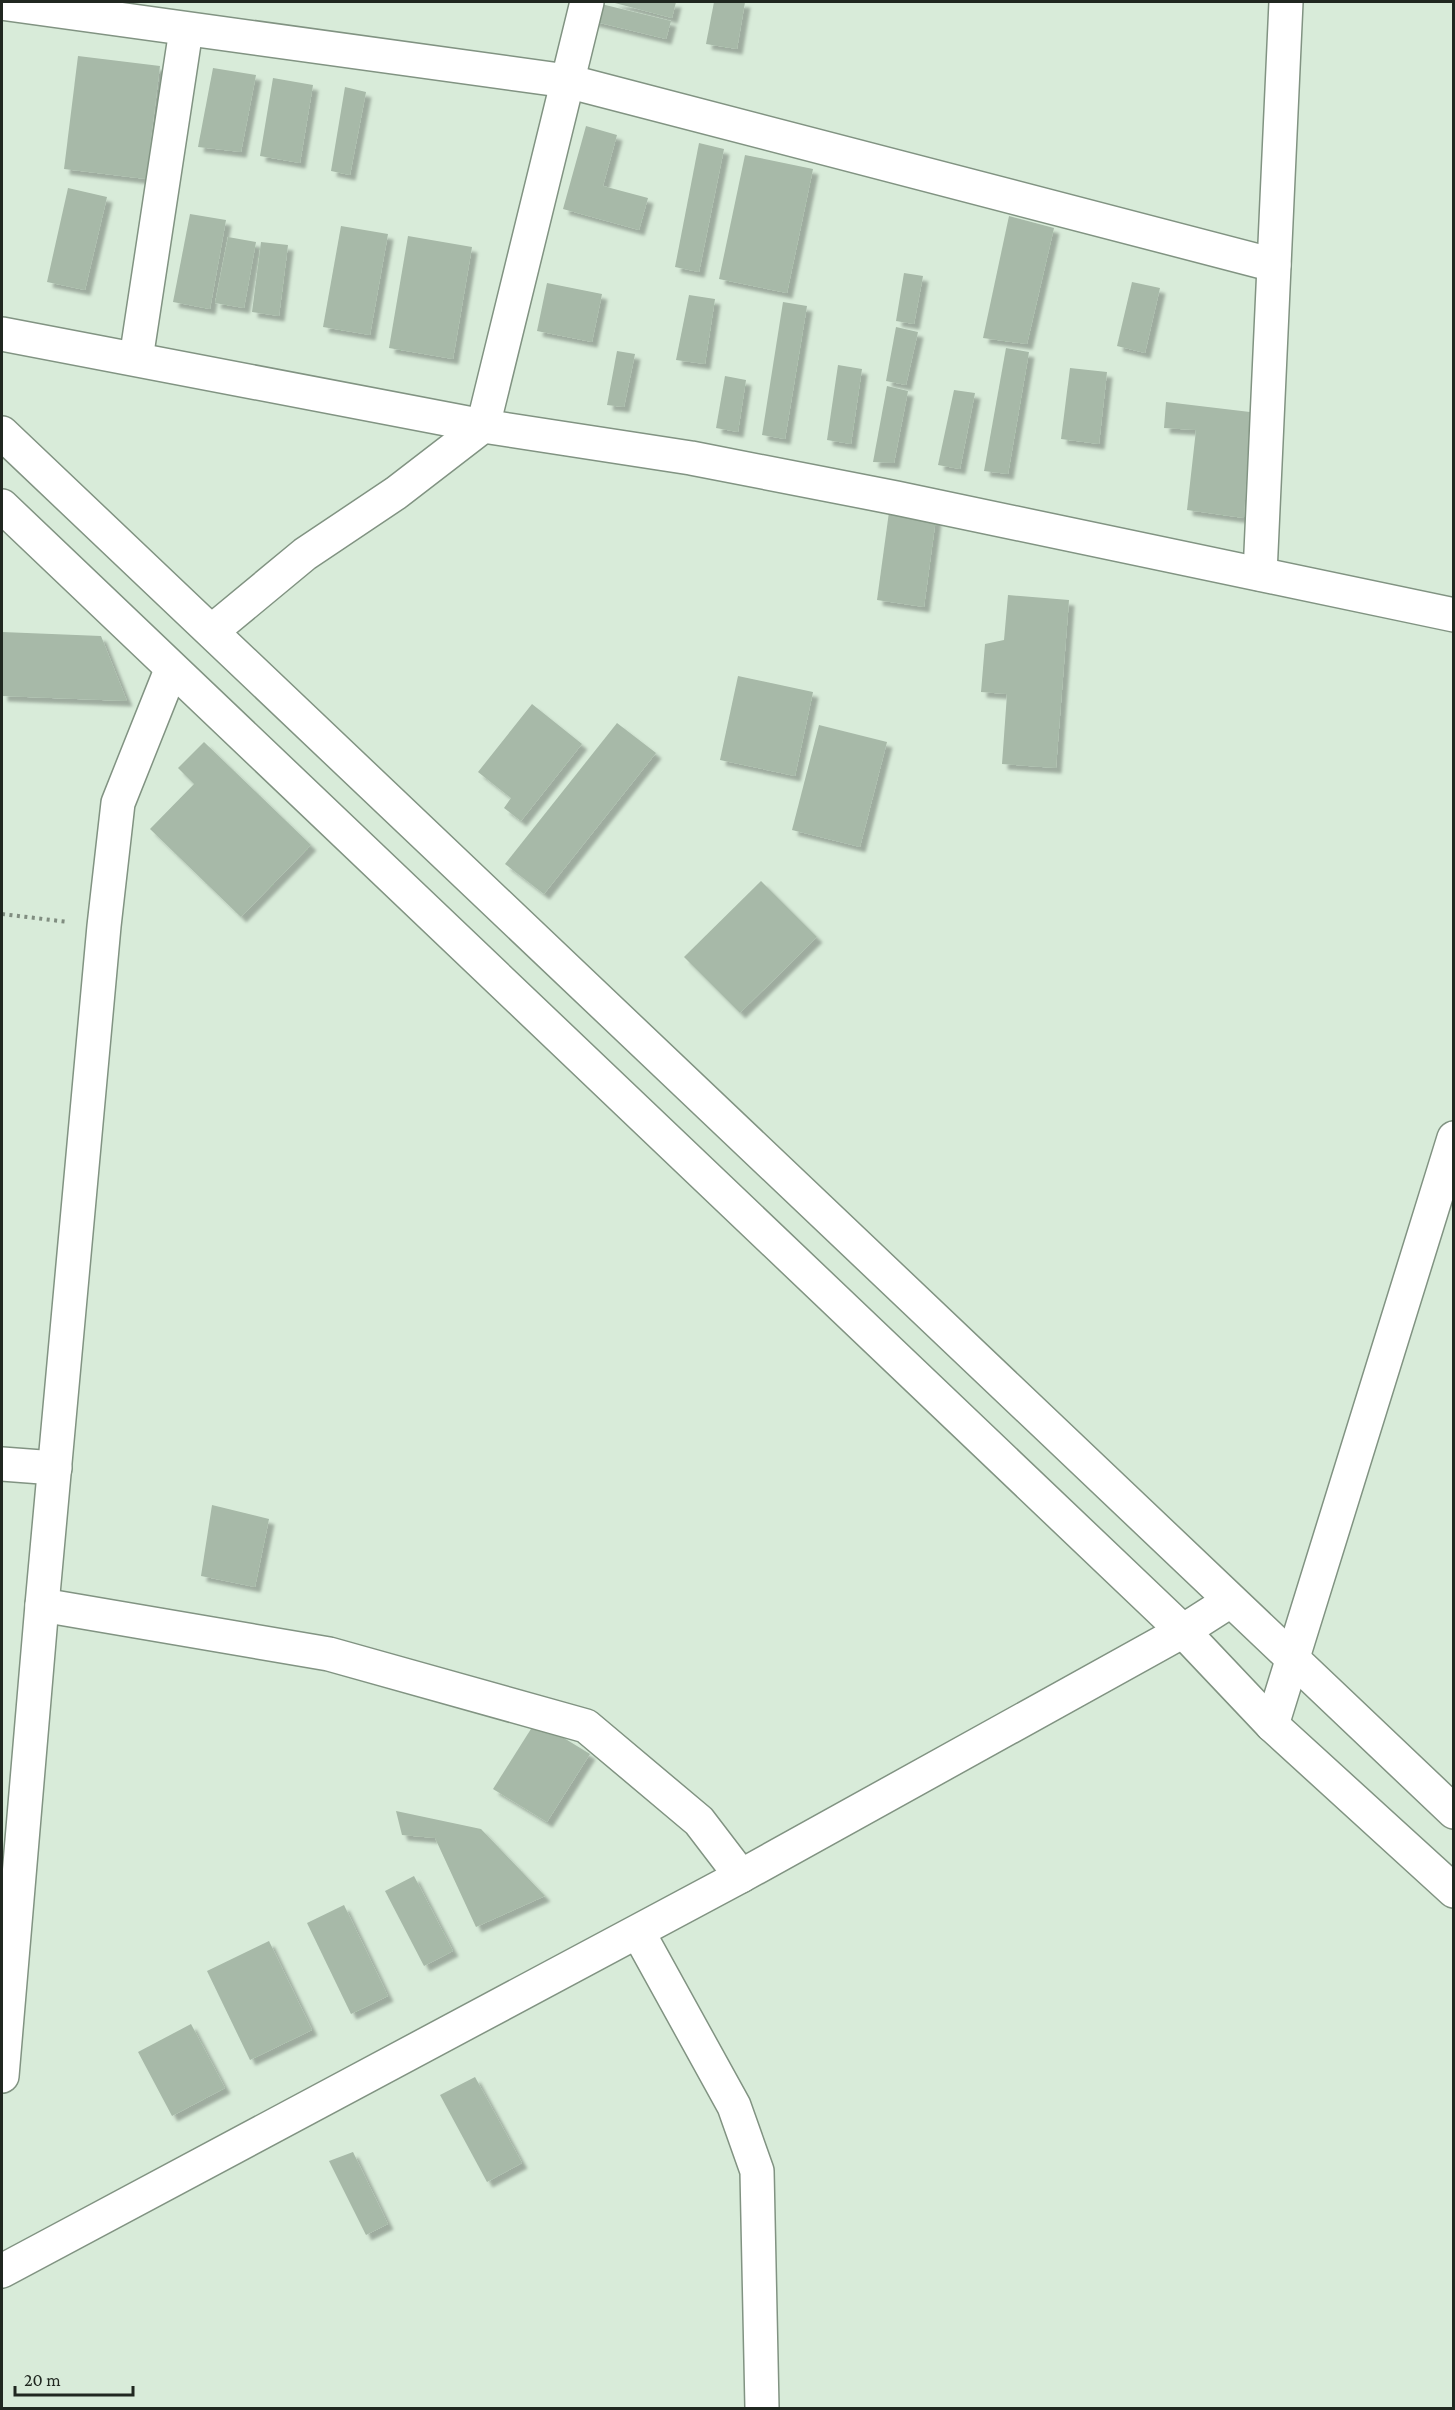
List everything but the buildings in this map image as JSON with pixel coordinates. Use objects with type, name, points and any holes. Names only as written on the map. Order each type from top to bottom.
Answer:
[{"type":"main road","points":[[212,630],[305,554],[396,493],[483,426],[587,2]]},
{"type":"main road","points":[[1260,574],[1286,2]]},
{"type":"main road","points":[[2,3],[567,81],[1274,265]]},
{"type":"main road","points":[[136,360],[186,30]]},
{"type":"main road","points":[[2,334],[483,426],[691,458],[1454,615]]},
{"type":"main road","points":[[2,432],[1454,1812]]},
{"type":"main road","points":[[2,506],[171,670],[1183,1631],[1272,1725],[1454,1891]]},
{"type":"main road","points":[[2,2076],[42,1605],[104,926],[118,803],[171,670]]},
{"type":"main road","points":[[1272,1725],[1454,1138]]},
{"type":"main road","points":[[2,1464],[55,1468]]},
{"type":"main road","points":[[2,2271],[741,1876],[1183,1631],[1230,1601]]},
{"type":"main road","points":[[42,1605],[329,1654],[586,1726],[699,1821],[741,1876]]},
{"type":"main road","points":[[638,1932],[734,2106],[757,2171],[762,2409]]},
{"type":"path","points":[[2,914],[104,926]]}]
